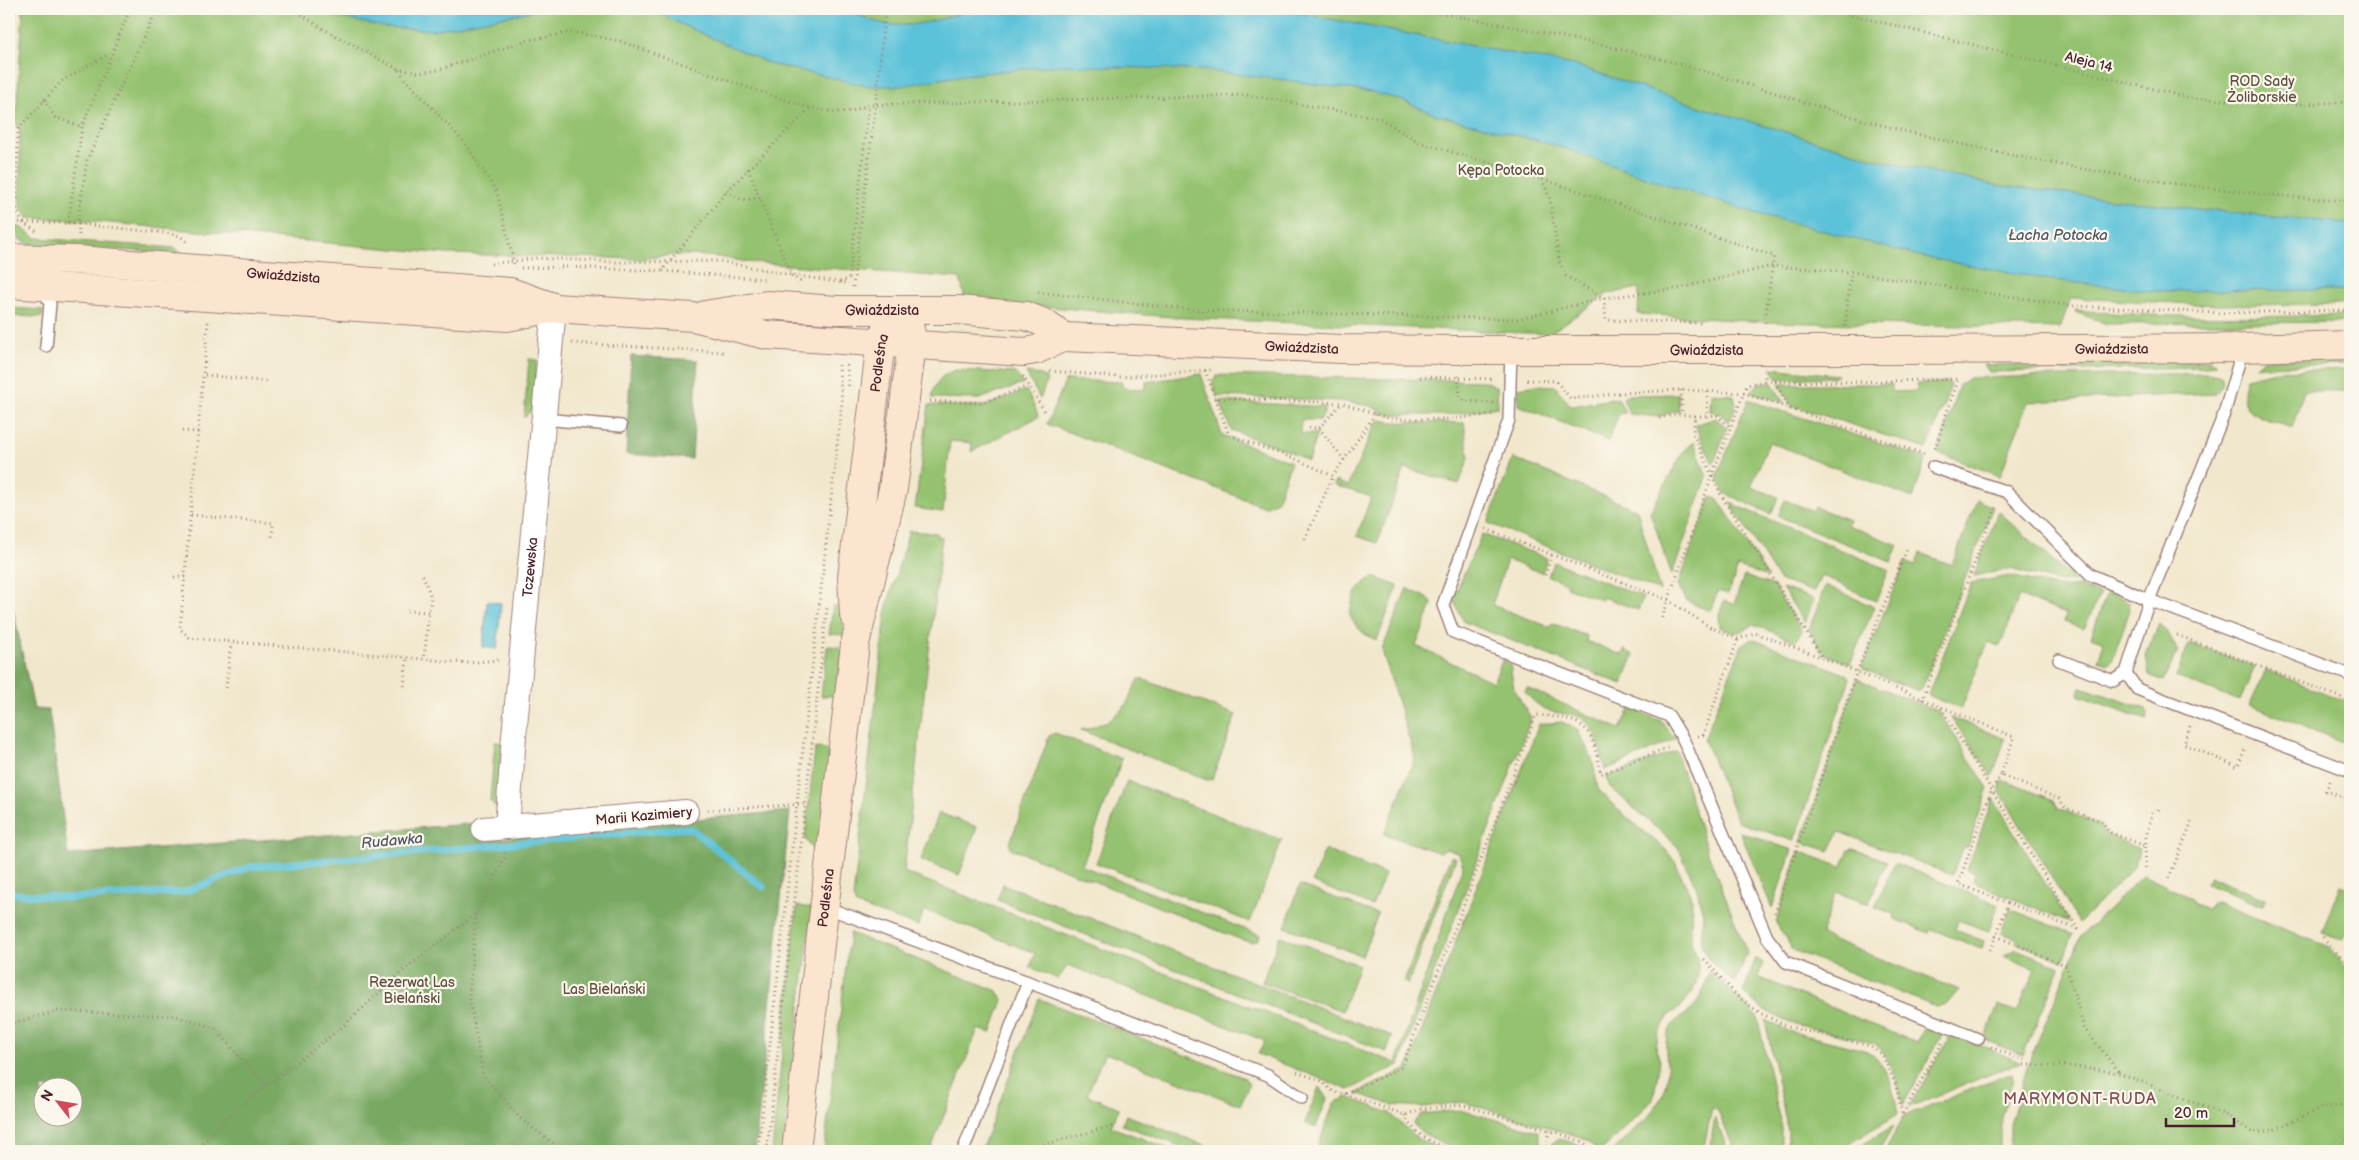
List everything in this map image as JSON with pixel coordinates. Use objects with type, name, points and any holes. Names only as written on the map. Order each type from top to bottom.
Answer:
[{"type":"street","name":"Gwiaździsta","points":[[11,262],[76,260],[510,292],[554,308]]},
{"type":"street","points":[[11,262],[42,286]]},
{"type":"street","name":"Gwiaździsta","points":[[42,286],[507,317],[554,308],[693,317],[766,335],[1024,352],[1036,350],[1064,337],[1342,349],[1511,350],[1764,333],[2242,348],[2350,345]]},
{"type":"street","name":"Gwiaździsta","points":[[693,317],[767,305],[836,310],[958,310],[1026,316],[1042,322],[1064,337]]},
{"type":"street","name":"Tczewska","points":[[496,828],[514,736],[554,308]]},
{"type":"street","name":"Podleśna","points":[[796,1151],[855,644],[893,489],[912,345],[912,333],[908,321],[900,310],[885,330],[881,342],[852,577],[855,644]]},
{"type":"street","name":"Marii Kazimiery","points":[[496,828],[686,812]]},
{"type":"lane","points":[[42,286],[50,304],[46,346]]},
{"type":"lane","points":[[2060,660],[2113,681],[2126,673],[2149,600],[2224,414],[2242,348]]},
{"type":"lane","points":[[1511,350],[1509,420],[1444,605],[1453,632],[1669,716],[1684,741],[1767,937],[1786,962],[1978,1039]]},
{"type":"lane","points":[[543,418],[621,426]]},
{"type":"lane","points":[[1933,467],[2007,492],[2091,575],[2149,600],[2350,675]]},
{"type":"lane","points":[[2126,673],[2137,688],[2162,699],[2350,771]]},
{"type":"lane","points":[[825,907],[1028,982],[1268,1076],[1302,1098]]},
{"type":"lane","points":[[963,1151],[1028,982]]},
{"type":"path","points":[[68,223],[82,127],[130,9]]},
{"type":"path","points":[[79,235],[87,160],[157,9]]},
{"type":"path","points":[[293,9],[325,30],[399,69],[419,73],[438,70],[525,41],[574,32],[620,41],[752,89],[810,108],[834,112],[852,111],[869,105],[1247,95],[1379,118],[1419,142],[1542,179],[1774,256],[1764,333],[1765,381]]},
{"type":"path","points":[[1420,9],[1667,61],[1845,115],[1934,138],[2157,181],[2287,198],[2350,201]]},
{"type":"path","name":"Aleja 14","points":[[1827,9],[2190,98],[2297,104],[2350,102]]},
{"type":"path","points":[[852,291],[877,93],[885,11]]},
{"type":"path","points":[[16,209],[18,129],[63,80],[111,54]]},
{"type":"path","points":[[399,69],[405,79],[465,143],[497,192],[503,211],[513,261]]},
{"type":"path","points":[[44,100],[55,116],[82,127]]},
{"type":"path","points":[[838,282],[849,279],[869,105]]},
{"type":"path","points":[[662,271],[726,192],[810,108]]},
{"type":"path","points":[[748,168],[792,276],[800,282]]},
{"type":"path","points":[[1542,179],[1550,200],[1560,261],[1566,276],[1604,298]]},
{"type":"path","points":[[726,192],[743,200],[761,198]]},
{"type":"path","points":[[9,222],[68,223],[174,234],[180,236],[191,245]]},
{"type":"path","points":[[482,265],[538,258],[616,262],[720,261],[792,276],[861,285]]},
{"type":"path","points":[[1036,292],[1194,310],[1518,319],[1604,298],[1681,288],[1772,266],[1851,272],[2073,306],[2219,313],[2350,310]]},
{"type":"path","points":[[516,268],[565,267],[662,271],[770,279]]},
{"type":"path","points":[[1836,328],[1845,328],[1851,272]]},
{"type":"path","points":[[790,281],[806,283]]},
{"type":"path","points":[[837,290],[838,282]]},
{"type":"path","points":[[1604,298],[1606,320],[1709,324]]},
{"type":"path","points":[[208,328],[180,628],[190,638],[232,643],[467,663],[482,660],[501,660]]},
{"type":"path","points":[[573,344],[729,352]]},
{"type":"path","points":[[758,1151],[842,402],[840,366],[836,362]]},
{"type":"path","points":[[846,364],[849,392]]},
{"type":"path","points":[[1042,370],[1120,377],[1205,370],[1215,371]]},
{"type":"path","points":[[1205,370],[1229,435],[1298,460],[1333,476]]},
{"type":"path","points":[[1021,374],[1044,411]]},
{"type":"path","points":[[204,376],[269,382]]},
{"type":"path","points":[[1410,376],[1556,381],[1571,399],[1621,393],[1681,390],[1708,390],[1744,394],[1932,457],[1958,379],[1857,382],[1765,381],[1747,385],[1744,394],[1712,475],[1662,618]]},
{"type":"path","points":[[1774,381],[1791,409]]},
{"type":"path","points":[[927,397],[926,401],[981,403],[1029,386]]},
{"type":"path","points":[[1681,390],[1682,414]]},
{"type":"path","points":[[1707,416],[1708,390]]},
{"type":"path","points":[[1214,398],[1342,403],[1391,419],[1451,419],[1509,411]]},
{"type":"path","points":[[1310,428],[1319,428],[1342,403]]},
{"type":"path","points":[[1305,539],[1333,476],[1376,413]]},
{"type":"path","points":[[1659,418],[1682,414],[1695,416],[1717,415],[1730,428]]},
{"type":"path","points":[[1695,416],[1693,433],[1720,495],[1822,658]]},
{"type":"path","points":[[1319,428],[1344,460]]},
{"type":"path","points":[[182,431],[199,432]]},
{"type":"path","points":[[1922,700],[2002,491]]},
{"type":"path","points":[[191,516],[273,523],[272,538]]},
{"type":"path","points":[[1472,524],[1668,600],[1710,627],[1738,639],[1755,633],[1822,658],[1856,674],[2014,737],[2001,775],[1992,789],[1958,884],[2079,931],[1992,789],[1941,708]]},
{"type":"path","points":[[1767,937],[1856,674],[1907,549]]},
{"type":"path","points":[[1545,575],[1552,555]]},
{"type":"path","points":[[423,575],[430,597],[424,659]]},
{"type":"path","points":[[174,577],[186,578]]},
{"type":"path","points":[[767,1151],[804,804],[828,602]]},
{"type":"path","points":[[407,611],[429,612]]},
{"type":"path","points":[[2177,635],[2350,701]]},
{"type":"path","points":[[1345,1094],[1402,1067],[1536,715],[1569,718],[1586,728],[1596,749],[1601,774],[1703,734],[1738,639]]},
{"type":"path","points":[[226,688],[232,643]]},
{"type":"path","points":[[404,686],[407,658]]},
{"type":"path","points":[[2182,722],[2191,726],[2184,744],[2238,767],[2248,742]]},
{"type":"path","points":[[2001,775],[2059,799],[2066,808],[2103,822],[2109,832],[2145,846]]},
{"type":"path","points":[[2332,775],[2326,791],[2350,800]]},
{"type":"path","name":"Marii Kazimiery","points":[[686,812],[804,804]]},
{"type":"path","points":[[2145,868],[2145,846],[2153,810],[2158,812],[2159,808]]},
{"type":"path","points":[[2169,878],[2192,821]]},
{"type":"path","points":[[505,857],[476,914],[469,996],[483,1075],[520,1118],[564,1151]]},
{"type":"path","points":[[1990,950],[2008,903]]},
{"type":"path","points":[[196,1151],[228,1116],[342,1027],[406,968],[476,914]]},
{"type":"path","points":[[1996,936],[2066,966],[2084,1028],[2120,1073]]},
{"type":"path","points":[[2323,937],[2350,968]]},
{"type":"path","points":[[1704,959],[1738,996],[1760,1013],[1789,1026],[1871,1046],[1882,1056],[1896,1085],[1902,1114],[1951,1028]]},
{"type":"path","points":[[9,1024],[58,1011],[176,1016],[215,1028],[242,1060],[268,1085]]},
{"type":"path","points":[[1978,1039],[2024,1063],[2070,1066],[2120,1073],[2228,1116],[2253,1133],[2274,1130],[2324,1107],[2350,1104]]},
{"type":"path","points":[[1334,1092],[1345,1094],[1404,1115],[1421,1109],[1462,1105],[1549,1130],[1583,1142],[1592,1151]]},
{"type":"path","points":[[1404,1115],[1409,1126],[1423,1138],[1453,1151]]},
{"type":"path","points":[[1019,1151],[1116,1125]]},
{"type":"path","points":[[1546,1151],[1549,1130]]},
{"type":"green space","name":"Kępa Potocka","points":[[23,9],[2350,9],[2350,304],[2217,305],[2071,298],[2060,328],[1765,322],[1638,314],[1639,288],[1607,294],[1549,334],[1183,318],[965,300],[960,278],[747,262],[708,256],[683,255],[644,259],[447,254],[78,220],[28,218],[20,206],[20,131],[16,122]]},
{"type":"green space","points":[[13,227],[20,227],[36,238],[175,248],[183,254],[28,244],[19,239]]},
{"type":"green space","points":[[9,308],[43,310],[42,317],[9,316]]},
{"type":"green space","points":[[2076,310],[2178,316],[2350,315],[2350,322],[2107,324],[2075,312]]},
{"type":"green space","points":[[631,356],[698,360],[692,459],[626,454]]},
{"type":"green space","points":[[529,359],[537,360],[533,408],[524,418]]},
{"type":"green space","points":[[2210,360],[2217,364],[2206,367],[1989,372],[1984,365]]},
{"type":"green space","points":[[2263,360],[2350,360],[2350,364],[2256,366]]},
{"type":"green space","points":[[1771,368],[1838,375],[1834,377],[1778,379]]},
{"type":"green space","points":[[2350,369],[2350,391],[2304,391],[2292,428],[2262,418],[2248,407],[2244,400],[2243,390],[2246,378],[2276,371]]},
{"type":"green space","points":[[955,370],[1016,373],[1023,384],[979,399],[932,398],[934,388],[939,380]]},
{"type":"green space","points":[[1026,373],[1041,375],[1047,380],[1040,399]]},
{"type":"green space","points":[[2208,373],[2222,376],[2223,384],[2216,393],[2028,402],[2000,476],[1938,453],[1959,385],[1969,378]]},
{"type":"green space","points":[[1201,374],[1222,435],[1291,462],[1277,501],[1265,507],[1047,424],[1066,380],[1122,382],[1122,388],[1146,389],[1146,382]]},
{"type":"green space","points":[[1218,375],[1484,381],[1497,387],[1498,407],[1448,415],[1388,415],[1371,406],[1340,401],[1217,396],[1212,382]]},
{"type":"green space","points":[[1949,382],[1951,385],[1927,449],[1791,405],[1779,384],[1892,384],[1892,392],[1917,391],[1917,384]]},
{"type":"green space","points":[[1772,383],[1784,403],[1751,392],[1758,384]]},
{"type":"green space","points":[[1538,385],[1555,386],[1571,406],[1618,398],[1625,413],[1619,414],[1608,441],[1518,405],[1518,388]]},
{"type":"green space","points":[[1026,390],[1038,417],[971,452],[972,443],[950,441],[943,512],[915,508],[929,405],[985,406]]},
{"type":"green space","points":[[1711,393],[1733,395],[1735,398],[1734,412],[1729,422],[1720,414],[1710,411]]},
{"type":"green space","points":[[1678,394],[1679,412],[1674,411],[1658,417],[1629,414],[1623,398],[1629,395]]},
{"type":"green space","points":[[1748,400],[1926,458],[1913,498],[1769,442],[1751,487],[1778,497],[1771,514],[1724,493],[1717,476]]},
{"type":"green space","points":[[1220,401],[1326,407],[1321,420],[1301,420],[1300,434],[1317,434],[1308,461],[1291,452],[1231,430]]},
{"type":"green space","points":[[1716,418],[1727,428],[1713,464],[1695,425]]},
{"type":"green space","points":[[1381,420],[1391,422],[1464,423],[1469,458],[1459,484],[1405,468],[1377,543],[1357,536],[1371,497],[1334,485],[1336,481],[1348,486],[1376,423]]},
{"type":"green space","points":[[1694,442],[1707,477],[1672,575],[1650,512],[1683,452]]},
{"type":"green space","points":[[1513,458],[1637,510],[1660,591],[1488,523]]},
{"type":"green space","points":[[1711,496],[1718,499],[1768,577],[1738,567],[1728,594],[1718,591],[1710,611],[1687,601],[1678,585]]},
{"type":"green space","points":[[1785,500],[1813,511],[1815,507],[1849,520],[1847,525],[1898,545],[1891,562],[1778,516]]},
{"type":"green space","points":[[1977,500],[1993,507],[1922,688],[1918,691],[1863,669],[1862,666],[1905,562],[1915,566],[1920,553],[1952,565]]},
{"type":"green space","points":[[1730,503],[1889,570],[1876,601],[1821,575],[1814,592],[1779,580]]},
{"type":"green space","points":[[1998,511],[2075,580],[2061,582],[2010,569],[1974,576]]},
{"type":"green space","points":[[909,531],[937,533],[937,536],[942,537],[904,872],[1396,1063],[1463,866],[1459,854],[1447,849],[1440,853],[1384,834],[1415,758],[1382,650],[1407,588],[1431,600],[1432,605],[1416,646],[1493,682],[1503,659],[1510,664],[1514,689],[1531,718],[1399,1065],[1349,1090],[1258,1054],[1265,1041],[1068,965],[1058,979],[1030,967],[1035,953],[924,910],[918,926],[856,905],[853,898],[887,606]]},
{"type":"green space","points":[[1482,534],[1547,558],[1542,573],[1507,560],[1492,605],[1550,627],[1552,623],[1587,636],[1586,641],[1622,655],[1624,650],[1634,655],[1622,684],[1464,622],[1453,599]]},
{"type":"green space","points":[[1554,562],[1643,597],[1638,610],[1603,597],[1602,600],[1566,587],[1567,583],[1548,576]]},
{"type":"green space","points":[[1744,576],[1774,586],[1802,631],[1795,641],[1753,624],[1743,631],[1733,633],[1720,627],[1719,615],[1724,601],[1734,604]]},
{"type":"green space","points":[[2010,576],[2063,588],[2080,586],[2100,594],[2084,629],[2064,622],[2066,614],[2019,596],[2000,646],[1988,642],[1961,709],[1928,695],[1971,583]]},
{"type":"green space","points":[[1373,577],[1398,586],[1377,640],[1361,631],[1350,616],[1356,593],[1367,580]]},
{"type":"green space","points":[[1825,585],[1874,607],[1850,664],[1823,653],[1809,630]]},
{"type":"green space","points":[[1782,588],[1814,599],[1805,623]]},
{"type":"green space","name":"Las Bielański","points":[[9,589],[34,709],[48,710],[50,718],[68,855],[481,823],[482,841],[577,829],[790,811],[755,1151],[9,1151]]},
{"type":"green space","points":[[2108,590],[2129,602],[2130,610],[2112,661],[2108,664],[2098,661],[2104,642],[2091,637]]},
{"type":"green space","points":[[833,606],[842,607],[844,635],[829,634]]},
{"type":"green space","points":[[2159,624],[2167,631],[2178,652],[2163,681],[2149,675],[2146,655]]},
{"type":"green space","points":[[1752,639],[1848,675],[1850,678],[1794,841],[1738,822],[1704,739],[1742,645]]},
{"type":"green space","points":[[2189,643],[2255,666],[2240,701],[2176,677]]},
{"type":"green space","points":[[827,647],[839,647],[842,652],[837,696],[821,696]]},
{"type":"green space","points":[[2266,670],[2350,703],[2350,745],[2250,705]]},
{"type":"green space","points":[[1139,679],[1236,715],[1212,779],[1207,780],[1081,730],[1101,724],[1119,712],[1128,701]]},
{"type":"green space","points":[[1857,679],[1938,711],[1988,788],[1968,847],[1964,847],[1952,875],[1839,832],[1829,851],[1801,842]]},
{"type":"green space","points":[[2081,687],[2146,709],[2148,714],[2147,720],[2078,695]]},
{"type":"green space","points":[[1527,688],[1620,729],[1631,708],[1661,721],[1676,739],[1605,770],[1596,739],[1587,722],[1570,714],[1543,708],[1525,692]]},
{"type":"green space","points":[[1951,717],[2005,739],[1992,777]]},
{"type":"green space","points":[[1562,722],[1577,729],[1592,758],[1598,789],[1616,808],[1666,850],[1675,862],[1692,899],[1691,943],[1698,959],[1698,977],[1693,991],[1680,1008],[1670,1014],[1658,1034],[1656,1049],[1660,1061],[1653,1100],[1601,1151],[1597,1151],[1589,1141],[1580,1137],[1463,1102],[1423,1107],[1392,1105],[1356,1093],[1407,1069],[1539,724]]},
{"type":"green space","points":[[1055,733],[1122,759],[1082,866],[1260,935],[1258,940],[1251,942],[1242,940],[1010,848],[1010,843],[1049,736]]},
{"type":"green space","points":[[495,742],[502,743],[497,808],[490,801]]},
{"type":"green space","points":[[815,749],[832,750],[818,856],[805,839]]},
{"type":"green space","points":[[1676,751],[1706,848],[1747,953],[1735,983],[1709,960],[1701,944],[1703,915],[1697,889],[1678,847],[1610,787],[1606,777]]},
{"type":"green space","points":[[2002,780],[2054,800],[2058,808],[2100,825],[2104,833],[2139,849],[2135,866],[2079,923],[1999,790]]},
{"type":"green space","points":[[1127,781],[1282,840],[1250,922],[1096,863]]},
{"type":"green space","points":[[1993,798],[2069,922],[1973,882],[1975,873],[1967,870]]},
{"type":"green space","points":[[939,813],[977,827],[959,875],[921,860]]},
{"type":"green space","points":[[1740,832],[1792,850],[1772,908]]},
{"type":"green space","points":[[1853,849],[1887,861],[1868,904],[1836,892],[1821,935],[1959,990],[1946,1004],[1936,1007],[1793,950],[1776,923],[1799,851],[1841,867],[1849,850]]},
{"type":"green space","points":[[1325,850],[1385,874],[1372,906],[1312,882]]},
{"type":"green space","points":[[1451,856],[1456,858],[1408,984],[1404,982]]},
{"type":"green space","points":[[1895,863],[1998,905],[1989,931],[1958,920],[1955,930],[1984,941],[1982,949],[1931,929],[1929,933],[1893,918],[1894,914],[1875,907]]},
{"type":"green space","points":[[2143,875],[2191,898],[2195,905],[2208,910],[2211,904],[2216,902],[2329,947],[2350,972],[2350,1121],[2348,1121],[2338,1151],[2010,1151],[2010,1124],[2028,1065],[2081,936]]},
{"type":"green space","points":[[2210,877],[2265,899],[2263,906],[2206,884]]},
{"type":"green space","points":[[1003,884],[1392,1036],[1387,1052],[997,900]]},
{"type":"green space","points":[[1300,885],[1378,914],[1362,956],[1285,927]]},
{"type":"green space","points":[[2340,885],[2350,889],[2350,922],[2343,940],[2322,932]]},
{"type":"green space","points":[[797,906],[812,908],[783,1151],[772,1151]]},
{"type":"green space","points":[[2010,909],[2073,934],[2063,961],[2017,943],[2018,939],[2001,933]]},
{"type":"green space","points":[[850,933],[998,991],[1003,1000],[991,1033],[978,1029],[930,1151],[824,1151]]},
{"type":"green space","points":[[1280,936],[1359,965],[1342,1011],[1262,982]]},
{"type":"green space","points":[[2016,949],[2060,968],[2023,1055],[1987,1041],[1986,1035],[1998,1005],[2017,1012],[2035,969],[2003,956]]},
{"type":"green space","points":[[1756,958],[1763,963],[1758,977],[1917,1043],[1925,1027],[1943,1033],[1903,1105],[1889,1063],[1873,1043],[1790,1023],[1762,1009],[1743,992]]},
{"type":"green space","points":[[1712,973],[1757,1016],[1781,1125],[1781,1151],[1735,1151],[1718,1111],[1712,1108],[1703,1151],[1613,1151],[1645,1120],[1659,1101],[1668,1075],[1667,1035],[1674,1023],[1696,1004],[1704,989],[1708,974]]},
{"type":"green space","points":[[1039,999],[1245,1078],[1249,1085],[1240,1105],[1105,1053],[1087,1095],[1119,1108],[1111,1127],[1176,1151],[981,1151]]},
{"type":"green space","points":[[1765,1020],[1788,1031],[1868,1051],[1886,1072],[1895,1096],[1898,1114],[1836,1151],[1787,1151],[1788,1131]]},
{"type":"green space","points":[[1952,1033],[2020,1062],[1909,1107]]},
{"type":"green space","points":[[2012,1073],[2013,1079],[2000,1125],[2000,1151],[1885,1151],[1904,1116]]},
{"type":"green space","points":[[1319,1087],[1327,1099],[1316,1127],[1305,1123]]},
{"type":"green space","points":[[1347,1097],[1390,1113],[1416,1138],[1444,1151],[1316,1151],[1334,1103]]},
{"type":"green space","points":[[1460,1110],[1538,1131],[1542,1151],[1460,1151],[1424,1134],[1413,1124],[1421,1114]]},
{"type":"green space","points":[[1126,1115],[1215,1149],[1214,1151],[1194,1151],[1122,1125]]},
{"type":"green space","points":[[1715,1117],[1728,1151],[1709,1151]]},
{"type":"green space","points":[[1894,1126],[1879,1151],[1850,1151]]},
{"type":"green space","points":[[1559,1139],[1581,1145],[1586,1151],[1550,1151],[1551,1144]]},
{"type":"water","points":[[318,9],[544,9],[433,30],[384,27],[337,17]]},
{"type":"water","name":"Łacha Potocka","points":[[652,9],[849,9],[865,18],[880,23],[910,25],[926,23],[973,9],[1277,9],[1574,65],[1701,107],[1883,161],[1994,185],[2259,216],[2350,223],[2350,290],[2150,291],[2052,280],[1924,257],[1762,215],[1673,187],[1558,146],[1434,114],[1401,100],[1371,92],[1285,80],[1201,70],[1060,65],[964,75],[900,86],[868,86],[770,64]]},
{"type":"water","points":[[487,601],[501,603],[497,649],[483,647]]},
{"type":"waterway","name":"Rudawka","points":[[9,893],[69,898],[184,892],[250,867],[685,828],[693,830],[763,887]]},
{"type":"district","name":"MARYMONT-RUDA","points":[[2080,1099]]},
{"type":"park label","name":"ROD Sady Żoliborskie","points":[[2262,89]]},
{"type":"park label","name":"Rezerwat Las Bielański","points":[[412,990]]}]
